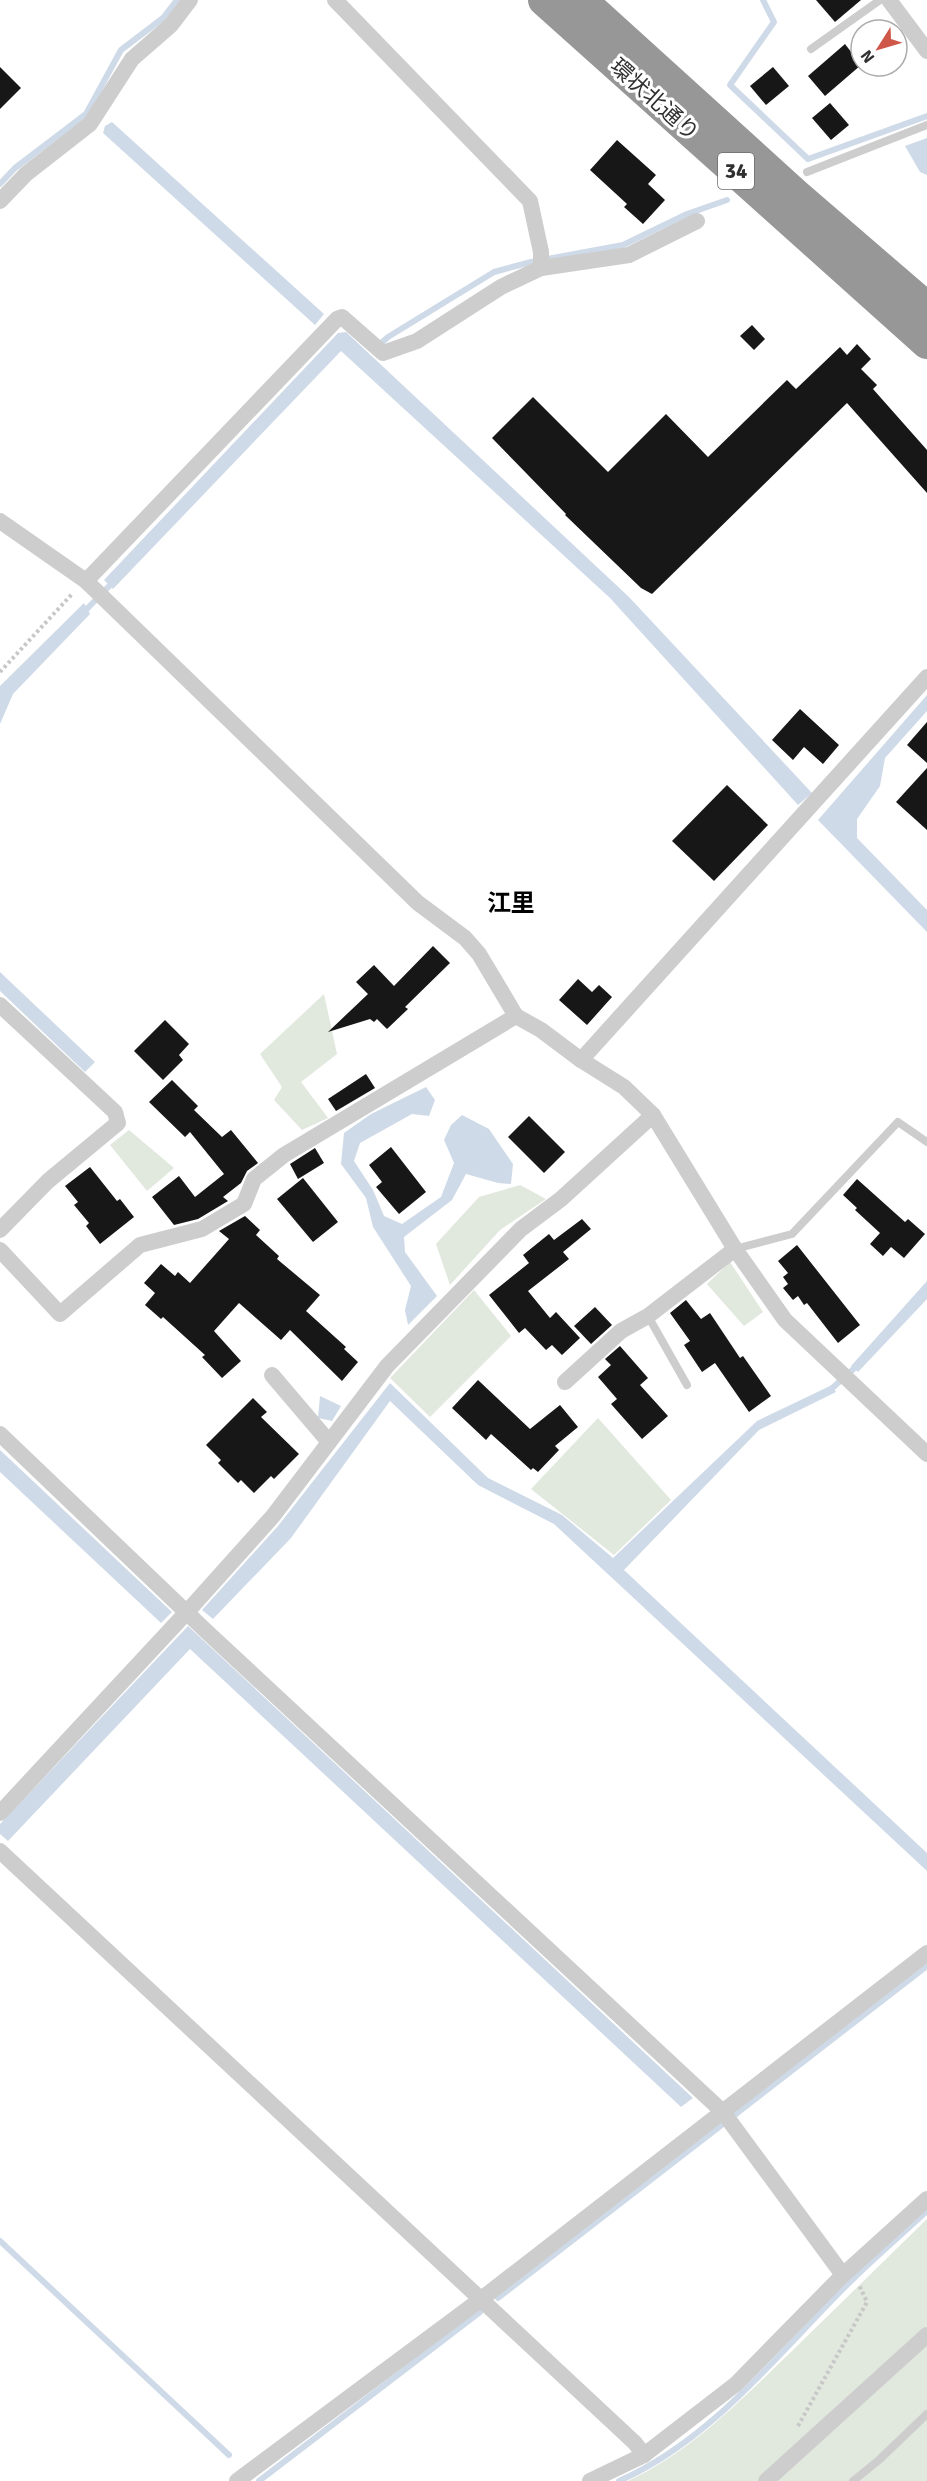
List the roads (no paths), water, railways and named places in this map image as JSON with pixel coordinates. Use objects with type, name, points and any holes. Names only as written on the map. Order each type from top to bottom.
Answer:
[{"type":"highway","name":"環状北通り","points":[[544,0],[927,343]]},
{"type":"highway","name":"環状北通り","points":[[581,0],[795,194],[927,308]]},
{"type":"street","points":[[0,201],[26,174],[90,124],[132,58],[171,25],[190,0]]},
{"type":"street","points":[[335,0],[530,201],[541,260]]},
{"type":"street","points":[[889,0],[925,43]]},
{"type":"street","points":[[91,592],[337,319],[342,317],[377,347],[417,341],[541,260],[629,255],[697,221]]},
{"type":"street","points":[[0,521],[91,592],[418,903],[465,938],[479,954],[516,1016],[541,1030],[581,1060],[624,1087],[653,1115],[735,1249],[785,1320],[927,1454]]},
{"type":"street","points":[[581,1060],[927,677]]},
{"type":"street","points":[[0,1005],[115,1112],[118,1123],[48,1181],[0,1230]]},
{"type":"street","points":[[0,1250],[60,1314],[140,1245],[202,1229],[244,1204],[254,1179],[284,1155],[516,1016]]},
{"type":"street","points":[[0,1813],[189,1615],[273,1515],[387,1366],[521,1229],[561,1199],[653,1115]]},
{"type":"street","points":[[565,1382],[621,1331],[648,1316],[735,1249]]},
{"type":"street","points":[[272,1375],[329,1442]]},
{"type":"street","points":[[0,1434],[206,1631],[723,2112],[843,2275]]},
{"type":"street","points":[[0,1851],[635,2442],[644,2455]]},
{"type":"street","points":[[237,2481],[480,2300],[927,1953]]},
{"type":"street","points":[[590,2481],[644,2455],[736,2384],[843,2275],[927,2199]]},
{"type":"street","points":[[766,2481],[927,2335]]},
{"type":"lane","points":[[811,49],[880,0]]},
{"type":"lane","points":[[807,172],[927,125]]},
{"type":"lane","points":[[735,1249],[792,1234],[898,1122],[927,1142]]},
{"type":"lane","points":[[648,1316],[687,1385]]},
{"type":"lane","points":[[853,2481],[879,2460],[927,2414]]},
{"type":"water","points":[[112,122],[324,314],[315,325],[103,133],[105,126]]},
{"type":"water","points":[[927,138],[927,175],[920,172],[905,146]]},
{"type":"water","points":[[346,332],[629,597],[812,793],[798,805],[610,598],[341,351],[113,589],[104,580],[338,333]]},
{"type":"water","points":[[84,603],[90,614],[13,694],[0,724],[0,686]]},
{"type":"water","points":[[927,695],[927,711],[885,758],[880,786],[857,819],[857,838],[927,910],[927,932],[818,820]]},
{"type":"water","points":[[0,972],[95,1062],[85,1072],[0,991]]},
{"type":"water","points":[[426,1087],[435,1100],[429,1116],[412,1114],[360,1143],[354,1161],[373,1190],[384,1216],[402,1224],[441,1197],[454,1163],[444,1140],[451,1125],[462,1115],[489,1129],[513,1164],[511,1184],[498,1183],[466,1174],[452,1200],[404,1237],[405,1252],[437,1296],[408,1325],[405,1310],[411,1286],[373,1227],[366,1198],[341,1164],[344,1133],[371,1114]]},
{"type":"water","points":[[927,1281],[927,1299],[858,1372],[851,1366]]},
{"type":"water","points":[[390,1383],[488,1478],[562,1515],[613,1558],[757,1421],[832,1385],[836,1392],[759,1430],[624,1570],[927,1853],[927,1871],[554,1524],[478,1485],[390,1401],[291,1538],[213,1619],[202,1610],[278,1526]]},
{"type":"water","points":[[320,1396],[341,1406],[332,1421],[318,1418]]},
{"type":"water","points":[[0,1450],[172,1612],[161,1623],[0,1472]]},
{"type":"water","points":[[188,1626],[693,2098],[681,2107],[190,1649],[8,1841],[0,1834],[0,1824]]},
{"type":"waterway","points":[[0,184],[15,168],[86,114],[121,50],[163,18],[177,0]]},
{"type":"waterway","points":[[763,0],[774,22],[730,85],[808,159],[927,116]]},
{"type":"waterway","points":[[378,346],[388,337],[494,272],[531,262],[623,245],[687,214],[727,200]]},
{"type":"waterway","points":[[82,614],[115,580]]},
{"type":"waterway","points":[[829,1391],[859,1364]]},
{"type":"waterway","points":[[498,2298],[927,1966]]},
{"type":"waterway","points":[[619,2481],[682,2445],[710,2422],[738,2397],[850,2282],[927,2211]]},
{"type":"waterway","points":[[0,2241],[229,2455]]},
{"type":"waterway","points":[[259,2481],[480,2312]]},
{"type":"district","name":"江里","points":[[511,903]]}]
